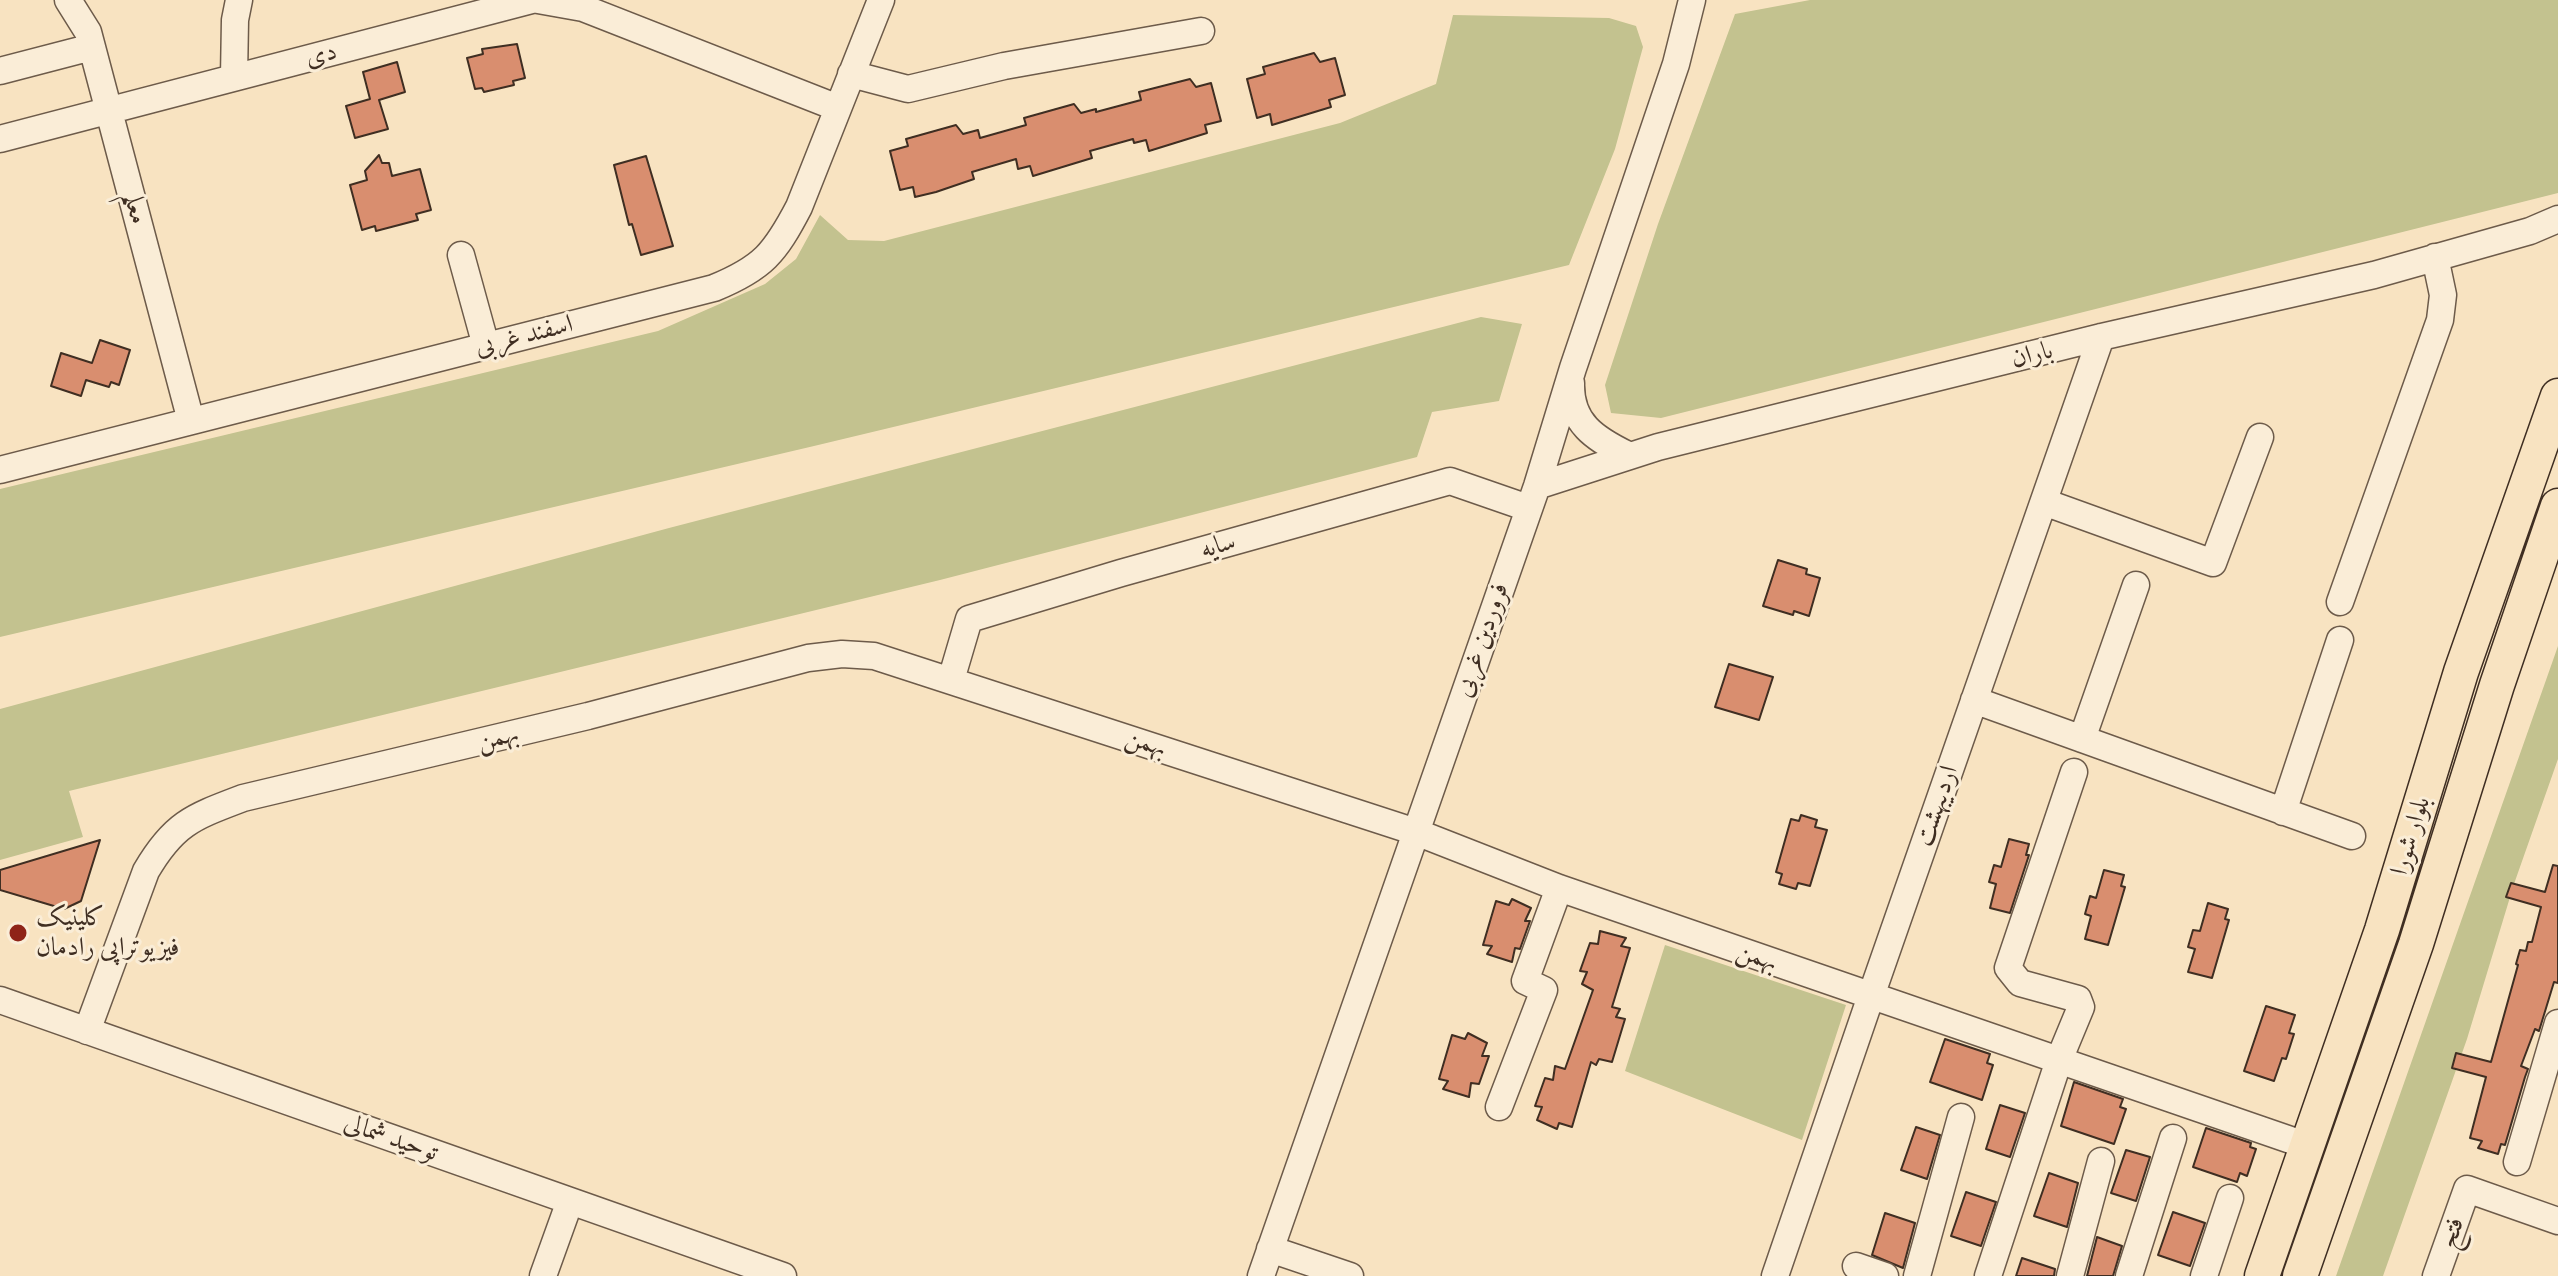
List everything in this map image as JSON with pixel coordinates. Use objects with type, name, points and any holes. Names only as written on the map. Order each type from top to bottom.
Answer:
[{"type":"main road","name":"بلوار شورا","points":[[2262,1276],[2382,930],[2461,672],[2558,396]]},
{"type":"main road","name":"بلوار شورا","points":[[2300,1276],[2416,944],[2497,685],[2558,506]]},
{"type":"street","points":[[234,77],[235,20],[239,0]]},
{"type":"street","name":"دی","points":[[0,139],[535,0],[583,8],[838,108]]},
{"type":"street","name":"اسفند غربی","points":[[0,470],[714,288],[759,266],[784,235],[799,207],[881,0]]},
{"type":"street","name":"فروردین غربی","points":[[1261,1276],[1532,497],[1658,121],[1692,0]]},
{"type":"street","name":"معلم","points":[[69,1],[88,32],[191,421]]},
{"type":"street","points":[[851,74],[908,89],[1004,66],[1201,31]]},
{"type":"street","points":[[0,71],[92,47]]},
{"type":"street","name":"باران","points":[[1532,497],[1628,455],[2101,337],[2374,275],[2530,231],[2558,219]]},
{"type":"street","points":[[2530,231],[2558,240]]},
{"type":"street","points":[[461,255],[486,346]]},
{"type":"street","points":[[2340,602],[2440,320],[2443,295],[2435,257]]},
{"type":"street","name":"اردیبهشت","points":[[1775,1276],[2101,337]]},
{"type":"street","points":[[1573,368],[1572,406],[1579,418],[1606,444],[1628,455]]},
{"type":"street","points":[[2044,502],[2213,563],[2260,437]]},
{"type":"street","name":"سایه","points":[[951,680],[969,619],[1450,481],[1532,497]]},
{"type":"street","points":[[2082,739],[2136,585]]},
{"type":"street","points":[[2283,812],[2340,640]]},
{"type":"street","name":"بهمن","points":[[87,1031],[146,871],[160,847],[179,827],[212,810],[243,798],[588,716],[808,658],[842,654],[874,656],[1416,832],[1559,888],[2308,1146]]},
{"type":"street","points":[[1974,700],[2352,836]]},
{"type":"street","points":[[1988,1276],[2059,1060],[2081,1003],[2067,995],[2020,983],[2008,968],[2074,772]]},
{"type":"street","points":[[1499,1107],[1544,990],[1525,981],[1559,888]]},
{"type":"street","name":"توحید شمالی","points":[[0,1000],[783,1276]]},
{"type":"street","points":[[2517,1162],[2558,1023]]},
{"type":"street","points":[[1917,1276],[1961,1117]]},
{"type":"street","points":[[2129,1276],[2173,1138]]},
{"type":"street","points":[[2070,1276],[2101,1161]]},
{"type":"street","name":"فتح","points":[[2436,1276],[2467,1189],[2558,1221]]},
{"type":"street","points":[[2204,1276],[2230,1198]]},
{"type":"street","points":[[543,1276],[570,1201]]},
{"type":"street","points":[[1270,1249],[1350,1276]]},
{"type":"street","points":[[1856,1266],[1885,1276]]},
{"type":"shaded area","points":[[1810,0],[2558,0],[2558,193],[1661,418],[1611,413],[1605,385],[1658,224],[1735,14]]},
{"type":"shaded area","points":[[1453,15],[1609,18],[1636,26],[1643,47],[1615,149],[1569,265],[0,637],[0,489],[658,331],[765,284],[796,259],[820,215],[848,240],[884,241],[1340,123],[1436,84]]},
{"type":"shaded area","points":[[1481,317],[1522,324],[1499,401],[1432,412],[1417,457],[940,580],[69,791],[83,837],[0,860],[0,709],[669,528]]},
{"type":"shaded area","points":[[2558,646],[2558,759],[2514,884],[2467,1039],[2383,1276],[2336,1276]]},
{"type":"shaded area","points":[[1665,945],[1846,1005],[1802,1140],[1625,1071]]},
{"type":"building","points":[[517,44],[525,78],[513,81],[514,85],[484,92],[482,88],[475,89],[467,58],[483,54],[482,49]]},
{"type":"building","points":[[1314,53],[1320,62],[1335,58],[1345,95],[1329,100],[1331,107],[1272,125],[1270,114],[1257,118],[1247,79],[1265,74],[1263,67]]},
{"type":"building","points":[[397,62],[405,92],[379,100],[388,129],[355,138],[346,106],[370,99],[363,72]]},
{"type":"building","points":[[1190,79],[1196,87],[1211,83],[1221,121],[1205,125],[1207,133],[1149,151],[1146,140],[1134,143],[1133,139],[1090,151],[1092,158],[1033,176],[1030,166],[1018,169],[1016,159],[972,172],[974,179],[936,192],[915,197],[913,187],[900,190],[890,151],[908,146],[906,139],[956,125],[963,134],[978,130],[980,138],[1026,125],[1024,118],[1074,104],[1081,113],[1096,109],[1096,112],[1141,100],[1139,92]]},
{"type":"building","points":[[379,155],[382,163],[389,163],[392,176],[420,169],[431,210],[416,214],[418,220],[376,231],[375,226],[362,230],[350,185],[367,180],[365,171]]},
{"type":"building","points":[[646,156],[673,246],[641,255],[632,224],[629,225],[614,165]]},
{"type":"building","points":[[100,340],[130,350],[119,385],[111,382],[109,387],[86,380],[81,396],[51,386],[61,353],[92,363]]},
{"type":"building","points":[[1778,560],[1807,569],[1806,574],[1820,578],[1809,616],[1794,611],[1793,615],[1763,606]]},
{"type":"building","points":[[1729,664],[1773,677],[1759,720],[1715,707]]},
{"type":"building","points":[[1801,815],[1817,820],[1815,827],[1827,830],[1810,886],[1798,883],[1796,889],[1779,884],[1782,874],[1776,872],[1791,819],[1799,821]]},
{"type":"building","points":[[2009,839],[2029,844],[2026,855],[2029,855],[2010,913],[1990,908],[1996,884],[1989,882],[1994,865],[2001,867]]},
{"type":"building","points":[[100,840],[81,901],[64,909],[0,890],[0,870]]},
{"type":"building","points":[[2553,865],[2558,866],[2558,983],[2554,982],[2539,1031],[2535,1029],[2521,1066],[2528,1069],[2505,1145],[2501,1144],[2498,1154],[2478,1148],[2482,1141],[2470,1138],[2486,1077],[2452,1068],[2456,1053],[2491,1062],[2520,950],[2526,951],[2528,942],[2532,942],[2541,907],[2506,897],[2511,883],[2545,892]]},
{"type":"building","points":[[2104,870],[2124,875],[2121,886],[2125,887],[2108,945],[2085,939],[2091,916],[2085,914],[2090,896],[2096,898]]},
{"type":"building","points":[[1512,899],[1531,908],[1525,921],[1530,921],[1520,949],[1515,948],[1512,962],[1487,954],[1492,946],[1483,945],[1496,901],[1509,905]]},
{"type":"building","points":[[2208,903],[2228,909],[2225,919],[2229,920],[2212,978],[2188,972],[2195,949],[2188,947],[2193,930],[2200,931]]},
{"type":"building","points":[[1600,931],[1626,938],[1621,946],[1630,948],[1612,1007],[1620,1009],[1616,1017],[1625,1019],[1612,1062],[1599,1059],[1596,1065],[1591,1062],[1572,1127],[1559,1123],[1557,1129],[1537,1120],[1542,1107],[1535,1106],[1545,1078],[1553,1080],[1555,1066],[1565,1069],[1593,990],[1582,984],[1587,972],[1580,971],[1590,943],[1598,944]]},
{"type":"building","points":[[2266,1006],[2295,1015],[2289,1033],[2294,1034],[2286,1059],[2282,1058],[2274,1081],[2244,1071]]},
{"type":"building","points":[[1468,1033],[1487,1043],[1482,1056],[1489,1056],[1479,1084],[1471,1083],[1469,1097],[1443,1089],[1448,1081],[1439,1079],[1452,1035],[1465,1039]]},
{"type":"building","points":[[1945,1039],[1990,1054],[1987,1063],[1993,1065],[1982,1100],[1930,1082]]},
{"type":"building","points":[[2074,1082],[2123,1099],[2120,1107],[2126,1109],[2114,1144],[2061,1126]]},
{"type":"building","points":[[2000,1105],[2025,1113],[2010,1157],[1986,1149]]},
{"type":"building","points":[[1916,1127],[1940,1135],[1927,1179],[1901,1170]]},
{"type":"building","points":[[2206,1128],[2251,1143],[2250,1147],[2256,1149],[2247,1176],[2240,1173],[2237,1182],[2193,1167]]},
{"type":"building","points":[[2126,1150],[2150,1157],[2136,1201],[2111,1193]]},
{"type":"building","points":[[2049,1173],[2078,1183],[2067,1227],[2034,1216]]},
{"type":"building","points":[[1966,1192],[1996,1202],[1981,1246],[1951,1236]]},
{"type":"building","points":[[2173,1212],[2205,1223],[2190,1266],[2158,1255]]},
{"type":"building","points":[[1885,1213],[1915,1223],[1903,1268],[1872,1255]]},
{"type":"building","points":[[2097,1237],[2122,1246],[2113,1276],[2087,1276]]},
{"type":"building","points":[[2022,1258],[2055,1269],[2054,1276],[2016,1276]]},
{"type":"place","name":"کلینیک فیزیوتراپی رادمان","points":[[18,933]]}]
